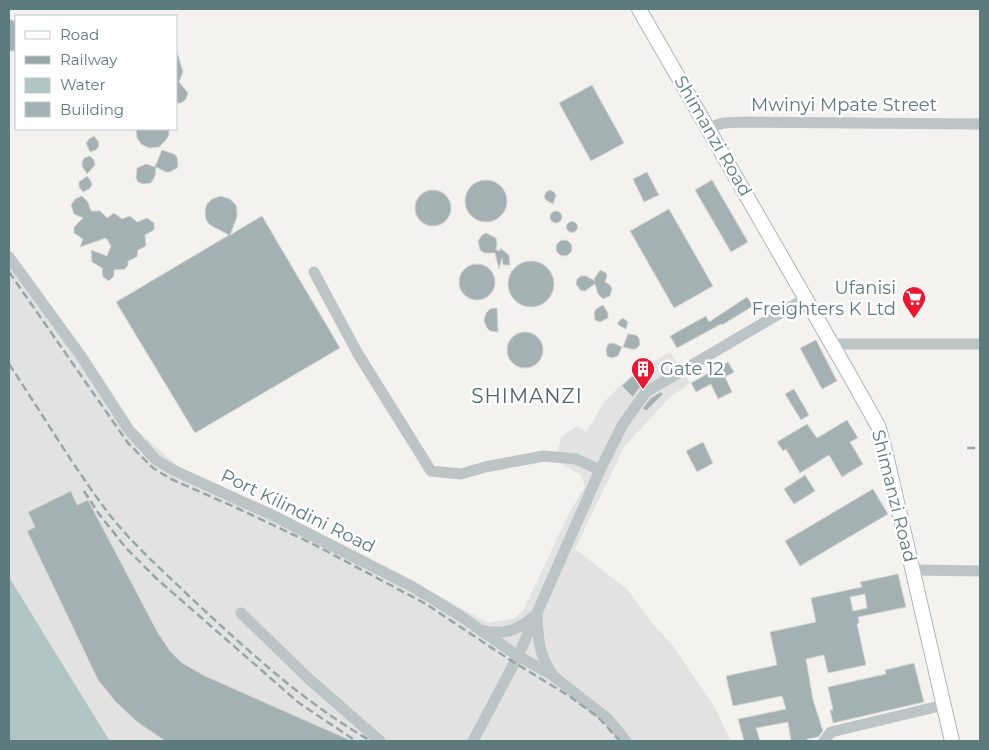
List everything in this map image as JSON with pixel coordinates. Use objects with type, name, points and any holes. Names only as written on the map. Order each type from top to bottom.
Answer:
[{"type":"main road","name":"Shimanzi Road","points":[[639,9],[878,426],[893,478],[952,741]]},
{"type":"street","name":"Mwinyi Mpate Street","points":[[708,128],[723,123],[743,122],[980,124]]},
{"type":"street","name":"Port Kilindini Road","points":[[9,257],[81,356],[128,430],[156,460],[175,471],[272,515],[413,587],[518,656],[552,675],[608,719],[626,741]]},
{"type":"street","points":[[314,272],[358,354],[431,471],[461,474],[485,467],[544,456],[576,459],[600,470]]},
{"type":"street","points":[[473,741],[518,656],[600,470],[623,424],[646,392],[806,298]]},
{"type":"street","points":[[832,344],[980,344]]},
{"type":"street","points":[[914,570],[980,571]]},
{"type":"street","points":[[241,613],[309,680],[380,741]]},
{"type":"street","points":[[480,630],[497,633],[522,627],[536,614]]},
{"type":"street","points":[[536,614],[538,639],[543,660],[552,675]]},
{"type":"street","points":[[824,741],[831,732],[944,705]]},
{"type":"shaded area","points":[[9,251],[125,420],[178,466],[445,599],[488,623],[515,618],[524,609],[568,515],[585,486],[581,475],[556,461],[561,437],[577,426],[586,432],[605,401],[627,379],[670,352],[690,383],[669,398],[624,447],[575,549],[627,589],[653,624],[673,646],[714,706],[731,741],[103,741],[9,586]]},
{"type":"water","points":[[9,577],[109,740],[112,741],[9,741]]},
{"type":"building","points":[[9,19],[15,22],[15,51],[9,51]]},
{"type":"building","points":[[178,55],[183,72],[179,82],[188,93],[186,99],[178,103]]},
{"type":"building","points":[[592,85],[624,143],[591,161],[559,103]]},
{"type":"building","points":[[136,130],[169,130],[169,135],[159,147],[149,148],[141,144],[137,138]]},
{"type":"building","points":[[94,136],[99,146],[96,150],[90,152],[86,143]]},
{"type":"building","points":[[162,150],[177,157],[177,168],[166,172],[156,167],[155,176],[151,183],[143,184],[138,182],[136,178],[137,168],[146,164],[155,167]]},
{"type":"building","points":[[90,156],[94,160],[95,165],[87,174],[82,166],[82,162],[84,158]]},
{"type":"building","points":[[647,172],[659,195],[644,202],[633,179]]},
{"type":"building","points":[[87,176],[92,185],[83,192],[79,187],[79,182]]},
{"type":"building","points":[[486,180],[501,186],[507,201],[501,216],[486,222],[471,216],[465,201],[471,186]]},
{"type":"building","points":[[712,180],[748,242],[731,252],[695,190]]},
{"type":"building","points":[[433,190],[440,191],[446,195],[450,201],[450,215],[446,221],[440,225],[433,226],[426,225],[420,221],[416,215],[415,208],[416,201],[420,195],[426,191]]},
{"type":"building","points":[[550,190],[556,195],[553,204],[544,197],[546,192]]},
{"type":"building","points":[[82,196],[88,202],[91,211],[100,211],[107,218],[114,213],[122,219],[130,216],[137,222],[147,218],[154,223],[154,230],[145,235],[146,246],[138,250],[137,257],[128,261],[125,269],[114,270],[114,276],[109,281],[103,277],[102,268],[92,262],[91,250],[107,256],[111,246],[106,238],[80,247],[83,239],[74,233],[74,227],[83,218],[74,214],[71,205],[75,199]]},
{"type":"building","points":[[221,196],[230,199],[236,205],[237,217],[230,235],[262,216],[340,348],[195,433],[116,302],[229,235],[210,225],[206,220],[205,210],[207,204],[212,199]]},
{"type":"building","points":[[669,209],[713,286],[674,308],[630,231]]},
{"type":"building","points":[[554,211],[558,211],[562,217],[558,223],[554,223],[550,219],[550,215]]},
{"type":"building","points":[[570,222],[574,222],[577,227],[576,231],[570,232],[567,229],[567,225]]},
{"type":"building","points":[[486,233],[496,238],[496,250],[500,251],[500,248],[509,255],[510,265],[503,265],[502,258],[499,269],[495,253],[484,253],[480,250],[478,241]]},
{"type":"building","points":[[564,240],[572,248],[564,256],[556,248]]},
{"type":"building","points":[[526,261],[536,261],[550,271],[554,284],[550,297],[544,303],[536,307],[526,307],[512,297],[508,289],[508,279],[518,265]]},
{"type":"building","points":[[477,264],[484,265],[490,269],[494,275],[494,289],[490,295],[484,299],[477,300],[470,299],[464,295],[460,289],[459,282],[460,275],[464,269],[470,265]]},
{"type":"building","points":[[600,270],[606,273],[605,282],[612,289],[610,296],[603,299],[598,294],[595,284],[585,291],[580,290],[576,284],[577,279],[581,276],[586,276],[595,281],[594,279]]},
{"type":"building","points":[[747,297],[753,306],[722,325],[677,348],[670,336],[706,316],[709,322]]},
{"type":"building","points":[[603,305],[608,313],[608,318],[600,322],[595,320],[594,313],[596,309]]},
{"type":"building","points":[[497,308],[498,332],[490,331],[484,321],[486,313],[490,309]]},
{"type":"building","points":[[623,318],[628,322],[626,329],[618,325],[618,322]]},
{"type":"building","points":[[525,332],[532,333],[538,337],[542,343],[542,357],[538,363],[532,367],[525,368],[518,367],[512,363],[508,357],[507,350],[508,343],[512,337],[518,333]]},
{"type":"building","points":[[628,334],[636,335],[639,338],[640,345],[636,349],[623,347]]},
{"type":"building","points":[[816,340],[837,381],[822,389],[800,348]]},
{"type":"building","points":[[613,343],[622,347],[618,356],[612,358],[607,356],[606,349],[608,344]]},
{"type":"building","points":[[728,362],[734,372],[725,377],[732,392],[718,399],[711,384],[696,392],[691,383]]},
{"type":"building","points":[[640,369],[651,381],[640,387],[633,397],[622,386]]},
{"type":"building","points":[[794,389],[809,415],[801,420],[785,394]]},
{"type":"building","points":[[661,392],[663,394],[646,411],[643,408],[651,398]]},
{"type":"building","points":[[847,420],[858,438],[850,442],[863,464],[842,477],[829,455],[800,473],[786,449],[783,451],[777,442],[807,424],[817,438]]},
{"type":"building","points":[[703,442],[713,463],[697,472],[686,451]]},
{"type":"building","points":[[805,475],[815,491],[794,504],[784,489]]},
{"type":"building","points":[[873,489],[888,514],[800,566],[785,541]]},
{"type":"building","points":[[71,491],[77,505],[88,500],[158,633],[170,651],[182,663],[205,676],[352,741],[165,741],[136,721],[115,701],[98,680],[27,531],[35,527],[28,512]]},
{"type":"building","points":[[898,574],[906,607],[858,617],[859,623],[857,624],[866,665],[828,673],[824,655],[806,659],[813,700],[823,731],[818,737],[807,739],[807,741],[791,741],[788,722],[756,728],[760,741],[744,741],[738,719],[786,709],[782,696],[733,706],[726,676],[777,665],[770,632],[816,622],[811,598],[862,587],[860,582]],"holes":[[[865,594],[867,608],[853,611],[850,597]]]},
{"type":"building","points":[[914,663],[924,702],[833,723],[830,710],[833,710],[828,687],[886,674],[885,670]]},
{"type":"railway","points":[[9,272],[128,443],[153,468],[171,479],[313,544],[426,604],[507,658],[569,696],[598,717],[620,741]]},
{"type":"railway","points":[[9,364],[93,492],[115,522],[135,544],[211,617],[276,674],[322,710],[371,741]]},
{"type":"railway","points":[[967,448],[980,448]]},
{"type":"railway","points":[[84,491],[99,514],[126,548],[157,579],[299,703],[356,741]]},
{"type":"place","name":"Ufanisi Freighters K Ltd","points":[[914,319]]},
{"type":"place","name":"Gate 12","points":[[643,390]]},
{"type":"district","name":"SHIMANZI","points":[[527,396]]}]
